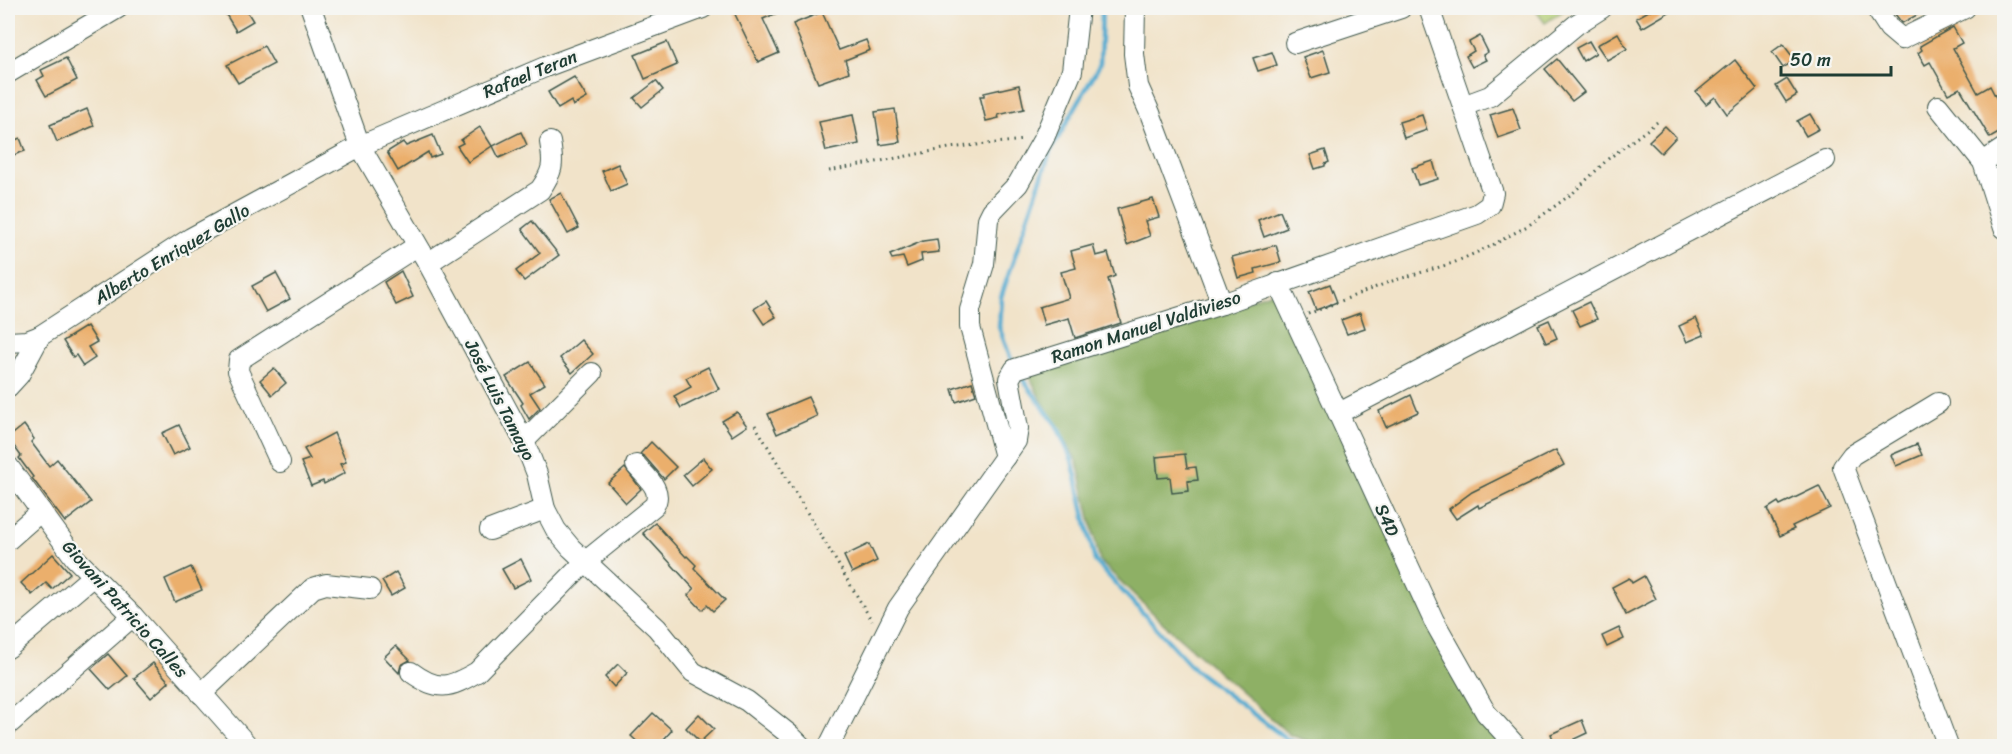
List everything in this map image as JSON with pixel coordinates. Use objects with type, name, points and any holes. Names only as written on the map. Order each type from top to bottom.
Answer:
[{"type":"street","points":[[8,73],[118,8]]},
{"type":"street","name":"José Luis Tamayo","points":[[311,8],[360,146],[428,263],[524,441],[537,474],[545,509],[556,530],[657,628],[693,672],[747,701],[790,735],[801,747]]},
{"type":"street","name":"Rafael Teran","points":[[360,146],[545,67],[703,8]]},
{"type":"street","points":[[1005,457],[970,327],[970,310],[984,264],[988,219],[992,211],[1018,184],[1044,138],[1072,70],[1079,8]]},
{"type":"street","points":[[1136,8],[1134,54],[1138,86],[1150,112],[1221,304]]},
{"type":"street","points":[[1295,43],[1401,8]]},
{"type":"street","name":"Ramon Manuel Valdivieso","points":[[829,747],[898,608],[1016,441],[1018,435],[1009,379],[1015,369],[1221,304],[1477,214],[1490,205],[1493,193],[1429,8]]},
{"type":"street","points":[[1463,106],[1490,96],[1577,24],[1602,8]]},
{"type":"street","points":[[1876,8],[1889,28],[1902,39],[1965,8]]},
{"type":"street","points":[[1938,106],[1983,162],[2004,228]]},
{"type":"street","points":[[428,263],[540,190],[549,178],[554,164],[550,142]]},
{"type":"street","name":"Alberto Enriquez Gallo","points":[[13,381],[40,336],[191,238],[360,146]]},
{"type":"street","points":[[1983,162],[2004,148]]},
{"type":"street","points":[[1339,413],[1825,160]]},
{"type":"street","points":[[280,462],[238,371],[239,360],[417,246]]},
{"type":"street","name":"S4D","points":[[1278,283],[1434,621],[1486,713],[1516,747]]},
{"type":"street","points":[[8,342],[27,341],[40,336]]},
{"type":"street","points":[[8,358],[13,381]]},
{"type":"street","points":[[524,441],[592,373]]},
{"type":"street","points":[[1938,403],[1852,455],[1843,467],[1948,747]]},
{"type":"street","points":[[411,672],[424,682],[438,687],[455,685],[477,672],[586,561],[654,506],[657,502],[656,489],[636,465]]},
{"type":"street","name":"Giovani Patricio Calles","points":[[8,466],[75,558],[133,616],[201,694],[240,744]]},
{"type":"street","points":[[490,530],[545,509]]},
{"type":"street","points":[[8,540],[41,511]]},
{"type":"street","points":[[8,648],[93,576]]},
{"type":"street","points":[[201,694],[313,588],[326,584],[370,589]]},
{"type":"street","points":[[8,725],[133,616]]},
{"type":"path","points":[[1296,319],[1389,282],[1453,263],[1489,247],[1528,225],[1573,193],[1608,159],[1660,120]]},
{"type":"path","points":[[829,171],[948,148],[1044,138]]},
{"type":"path","points":[[755,425],[884,637]]},
{"type":"green space","points":[[1534,8],[1567,8],[1545,23]]},
{"type":"green space","points":[[1273,292],[1482,721],[1520,746],[1323,746],[1290,735],[1164,624],[1100,561],[1077,461],[1028,373]]},
{"type":"building","points":[[222,8],[245,8],[253,21],[236,31]]},
{"type":"building","points":[[732,8],[789,8],[763,19],[779,53],[758,62]]},
{"type":"building","points":[[1654,8],[1676,8],[1642,28],[1636,18]]},
{"type":"building","points":[[1930,8],[1902,23],[1891,9]]},
{"type":"building","points":[[822,12],[839,50],[866,40],[870,50],[845,60],[849,72],[818,83],[793,24]]},
{"type":"building","points":[[1953,27],[1962,43],[1953,48],[1978,93],[1990,86],[2004,113],[2004,130],[1990,138],[1960,88],[1948,94],[1930,62],[1925,65],[1918,53],[1922,50],[1920,46]]},
{"type":"building","points":[[1618,33],[1627,49],[1607,60],[1597,45]]},
{"type":"building","points":[[1480,36],[1488,52],[1483,55],[1486,60],[1472,67],[1466,56],[1474,51],[1469,42]]},
{"type":"building","points":[[1589,41],[1596,53],[1583,61],[1576,48]]},
{"type":"building","points":[[667,42],[677,65],[645,79],[635,55]]},
{"type":"building","points":[[1783,44],[1795,60],[1783,68],[1772,52]]},
{"type":"building","points":[[264,46],[274,64],[238,83],[227,65]]},
{"type":"building","points":[[1323,50],[1330,72],[1311,78],[1303,57]]},
{"type":"building","points":[[1272,52],[1277,65],[1258,71],[1253,58]]},
{"type":"building","points":[[66,58],[77,80],[46,96],[37,80],[44,76],[41,70]]},
{"type":"building","points":[[1557,59],[1584,92],[1572,101],[1545,69]]},
{"type":"building","points":[[1735,60],[1757,89],[1727,114],[1715,97],[1706,104],[1696,92]]},
{"type":"building","points":[[574,77],[587,98],[573,106],[571,101],[558,109],[548,92]]},
{"type":"building","points":[[1787,79],[1797,95],[1786,102],[1776,86]]},
{"type":"building","points":[[656,81],[663,90],[642,107],[634,98]]},
{"type":"building","points":[[1019,85],[1024,109],[998,115],[999,118],[986,121],[980,96],[984,96],[984,93]]},
{"type":"building","points":[[1513,108],[1521,130],[1498,138],[1490,115]]},
{"type":"building","points":[[87,109],[94,126],[57,142],[50,125]]},
{"type":"building","points":[[895,109],[900,142],[880,145],[875,112]]},
{"type":"building","points":[[1810,114],[1819,129],[1806,136],[1797,121]]},
{"type":"building","points":[[853,115],[859,144],[826,151],[819,122]]},
{"type":"building","points":[[1422,115],[1427,130],[1404,138],[1399,122]]},
{"type":"building","points":[[1665,126],[1676,137],[1661,153],[1649,141]]},
{"type":"building","points":[[480,127],[492,146],[468,162],[457,146],[463,143],[461,140]]},
{"type":"building","points":[[521,132],[527,145],[499,158],[493,146]]},
{"type":"building","points":[[433,135],[441,154],[430,158],[428,152],[398,171],[387,152],[403,142],[406,146]]},
{"type":"building","points":[[20,138],[25,151],[8,157],[8,143]]},
{"type":"building","points":[[1325,150],[1329,162],[1315,169],[1310,155]]},
{"type":"building","points":[[1433,161],[1438,179],[1418,185],[1412,168]]},
{"type":"building","points":[[618,164],[627,184],[611,191],[602,171]]},
{"type":"building","points":[[561,193],[579,228],[568,234],[549,199]]},
{"type":"building","points":[[1153,199],[1159,217],[1145,221],[1150,236],[1127,245],[1117,209]]},
{"type":"building","points":[[1280,211],[1287,228],[1264,237],[1258,220]]},
{"type":"building","points":[[532,221],[559,255],[524,281],[516,271],[540,253],[522,229]]},
{"type":"building","points":[[937,239],[939,252],[921,254],[922,261],[907,267],[903,257],[892,259],[890,255],[923,241]]},
{"type":"building","points":[[1093,245],[1096,256],[1108,253],[1115,276],[1108,279],[1121,323],[1075,338],[1069,318],[1044,325],[1039,307],[1069,298],[1061,272],[1076,268],[1071,251]]},
{"type":"building","points":[[1276,245],[1281,262],[1255,269],[1256,273],[1238,278],[1232,257]]},
{"type":"building","points":[[401,271],[413,297],[396,305],[384,282]]},
{"type":"building","points":[[276,273],[290,299],[266,312],[252,286]]},
{"type":"building","points":[[1330,284],[1337,302],[1316,310],[1309,292]]},
{"type":"building","points":[[766,301],[776,317],[764,324],[754,309]]},
{"type":"building","points":[[1589,302],[1597,319],[1580,326],[1572,310]]},
{"type":"building","points":[[1360,313],[1365,328],[1347,334],[1341,320]]},
{"type":"building","points":[[1696,318],[1704,335],[1687,342],[1679,326]]},
{"type":"building","points":[[1549,320],[1557,338],[1546,343],[1538,325]]},
{"type":"building","points":[[87,326],[97,342],[88,347],[95,358],[83,366],[76,355],[73,357],[63,341]]},
{"type":"building","points":[[581,340],[593,354],[572,373],[560,358]]},
{"type":"building","points":[[530,362],[545,384],[530,393],[540,408],[529,419],[521,405],[523,403],[506,377]]},
{"type":"building","points":[[708,367],[719,389],[681,408],[674,396],[691,387],[686,378]]},
{"type":"building","points":[[274,368],[286,383],[272,395],[260,380]]},
{"type":"building","points":[[972,382],[976,395],[956,402],[952,389]]},
{"type":"building","points":[[1411,395],[1418,412],[1386,427],[1379,411]]},
{"type":"building","points":[[808,397],[817,416],[777,434],[768,414]]},
{"type":"building","points":[[737,412],[747,426],[732,436],[722,421]]},
{"type":"building","points":[[24,425],[34,439],[31,442],[49,466],[57,459],[91,502],[65,522],[32,478],[19,458],[21,456],[8,438]]},
{"type":"building","points":[[179,425],[190,447],[173,455],[162,433]]},
{"type":"building","points":[[334,433],[346,462],[340,464],[345,473],[324,484],[323,481],[311,486],[301,462],[310,459],[304,449]]},
{"type":"building","points":[[651,442],[676,467],[664,479],[640,454]]},
{"type":"building","points":[[1917,444],[1922,455],[1896,466],[1891,455]]},
{"type":"building","points":[[1556,450],[1564,465],[1537,480],[1479,508],[1478,505],[1456,519],[1449,509],[1472,492]]},
{"type":"building","points":[[1185,454],[1187,468],[1196,467],[1198,480],[1188,481],[1189,491],[1172,493],[1170,477],[1158,478],[1156,457]]},
{"type":"building","points":[[703,458],[712,469],[692,486],[683,475]]},
{"type":"building","points":[[625,468],[641,489],[626,503],[608,483]]},
{"type":"building","points":[[1819,486],[1830,508],[1792,526],[1794,529],[1780,536],[1767,509],[1778,502],[1780,505]]},
{"type":"building","points":[[655,523],[696,565],[694,568],[725,600],[713,611],[707,605],[702,610],[688,595],[694,589],[643,533]]},
{"type":"building","points":[[869,544],[877,561],[852,573],[844,556]]},
{"type":"building","points":[[53,554],[70,573],[52,589],[46,583],[32,595],[21,583]]},
{"type":"building","points":[[521,559],[531,579],[513,588],[502,569]]},
{"type":"building","points":[[191,567],[202,590],[175,602],[165,579]]},
{"type":"building","points":[[396,572],[405,588],[391,596],[382,581]]},
{"type":"building","points":[[1644,576],[1656,599],[1626,615],[1612,587],[1629,578],[1632,583]]},
{"type":"building","points":[[1619,628],[1624,639],[1607,647],[1602,636]]},
{"type":"building","points":[[396,646],[410,660],[401,665],[399,673],[384,657]]},
{"type":"building","points":[[108,654],[127,676],[110,690],[91,669]]},
{"type":"building","points":[[153,663],[169,682],[151,698],[134,678]]},
{"type":"building","points":[[618,664],[627,673],[614,687],[605,677]]},
{"type":"building","points":[[653,713],[672,730],[657,747],[643,747],[631,736]]},
{"type":"building","points":[[699,714],[714,729],[700,742],[686,728]]},
{"type":"building","points":[[1582,720],[1587,733],[1574,739],[1578,747],[1556,747],[1551,734]]},
{"type":"waterway","points":[[1013,365],[999,327],[1001,297],[1050,152],[1100,64],[1102,8]]},
{"type":"waterway","points":[[1018,373],[1057,426],[1072,460],[1095,561],[1195,670],[1288,740],[1305,746]]}]
